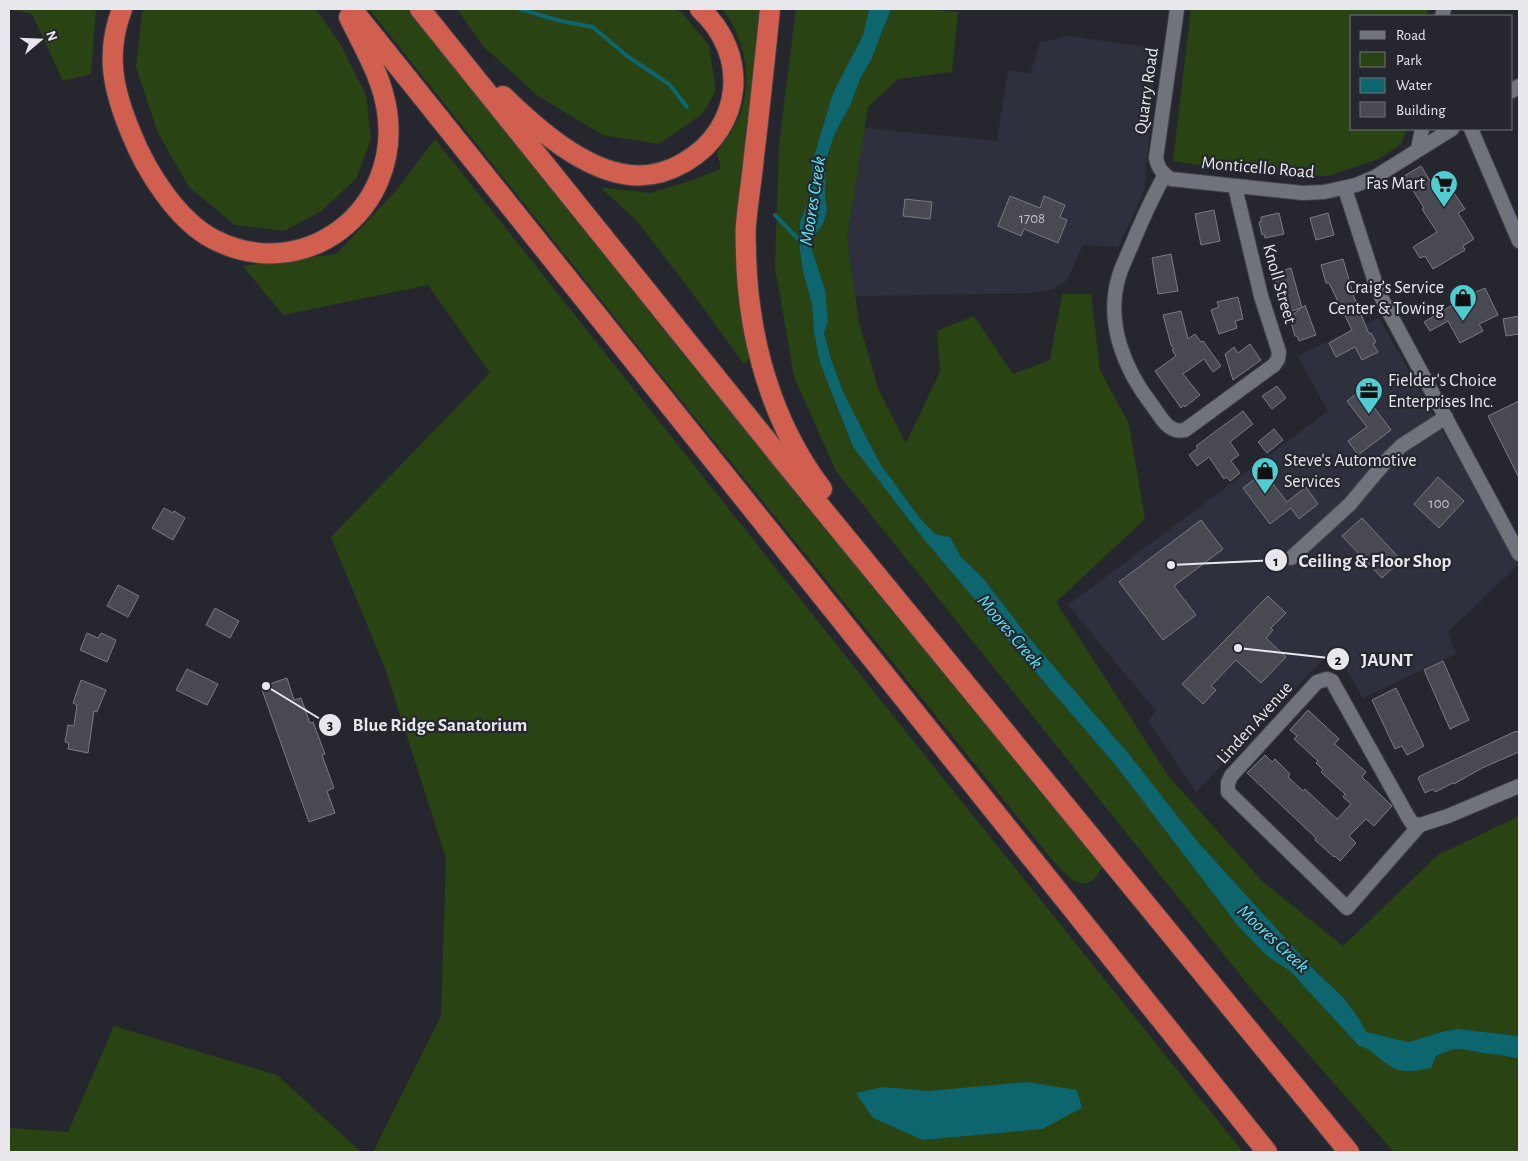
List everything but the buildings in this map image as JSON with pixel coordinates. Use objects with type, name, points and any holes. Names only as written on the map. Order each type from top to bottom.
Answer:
[{"type":"highway","points":[[122,9],[115,28],[113,44],[112,63],[115,87],[134,140],[157,181],[180,213],[212,239],[246,252],[278,254],[324,241],[348,224],[369,201],[384,170],[389,136],[388,112],[383,91],[374,67],[344,9]]},
{"type":"highway","points":[[352,9],[1267,1152]]},
{"type":"highway","points":[[420,9],[941,655],[1349,1152]]},
{"type":"highway","points":[[441,36],[521,114],[553,140],[570,151],[614,171],[630,175],[646,175],[678,166],[695,156],[710,142],[728,113],[734,79],[730,52],[712,20],[700,9]]},
{"type":"highway","points":[[770,9],[746,225],[748,282],[758,348],[779,414],[802,460],[941,655]]},
{"type":"street","name":"Quarry Road","points":[[1165,175],[1158,167],[1156,158],[1177,9]]},
{"type":"street","points":[[1418,149],[1422,130]]},
{"type":"street","name":"Monticello Road","points":[[1165,175],[1170,179],[1303,193],[1345,189],[1375,177],[1450,130]]},
{"type":"street","points":[[1471,130],[1519,241]]},
{"type":"street","name":"Knoll Street","points":[[1165,175],[1154,192],[1119,276],[1114,312],[1121,350],[1129,369],[1146,397],[1164,421],[1172,430],[1178,432],[1185,430],[1254,380],[1274,365],[1278,359],[1279,352],[1262,296],[1234,186]]},
{"type":"street","points":[[1345,189],[1376,285],[1519,554]]},
{"type":"street","points":[[1291,558],[1350,504],[1401,446],[1446,417]]},
{"type":"street","name":"Linden Avenue","points":[[1327,679],[1332,681],[1408,817],[1412,823],[1420,825],[1347,908],[1228,792],[1228,783],[1231,776],[1317,682],[1327,679]]},
{"type":"street","points":[[1420,825],[1448,816],[1519,786]]},
{"type":"shaded area","points":[[1067,36],[1157,48],[1144,192],[1118,247],[1083,245],[1067,280],[1054,289],[1029,293],[855,296],[847,239],[864,128],[997,141],[1008,70],[1030,74],[1040,43]]},
{"type":"shaded area","points":[[1379,318],[1518,565],[1448,632],[1456,654],[1363,698],[1334,648],[1196,792],[1148,721],[1156,711],[1068,605],[1328,411],[1297,356]]},
{"type":"green space","points":[[9,9],[96,9],[91,74],[63,81],[32,14]]},
{"type":"green space","points":[[145,9],[316,9],[341,45],[366,95],[371,139],[356,179],[320,212],[284,231],[235,225],[189,187],[158,133],[136,67],[142,13]]},
{"type":"green space","points":[[369,9],[409,9],[450,63],[535,163],[1100,858],[1102,867],[1095,878],[1088,883],[1080,883],[1073,880],[1065,874],[1045,851],[648,359]]},
{"type":"green space","points":[[457,9],[674,9],[682,13],[709,45],[716,91],[702,114],[659,144],[603,135],[538,96],[483,46]]},
{"type":"green space","points":[[722,9],[764,9],[751,119],[754,354],[744,364],[637,221],[600,187],[650,193],[721,169],[717,152],[737,121],[746,88],[745,64],[740,41],[735,29]]},
{"type":"green space","points":[[796,9],[869,9],[863,35],[833,93],[812,163],[809,198],[800,222],[800,250],[803,272],[812,304],[814,333],[820,363],[853,447],[926,542],[983,609],[989,622],[995,625],[1117,767],[1238,926],[1267,956],[1290,971],[1359,1046],[1436,1056],[1449,1050],[1467,1049],[1483,1053],[1508,1055],[1519,1059],[1519,1152],[1394,1152],[1254,992],[836,471],[794,377],[775,267],[779,145]]},
{"type":"green space","points":[[891,9],[958,12],[952,72],[898,79],[868,107],[847,239],[859,323],[879,391],[906,443],[940,372],[937,331],[974,316],[1013,374],[1050,360],[1062,294],[1091,294],[1100,370],[1129,424],[1145,519],[1056,602],[1169,777],[1262,881],[1343,946],[1438,855],[1519,816],[1519,1036],[1458,1029],[1409,1042],[1366,1032],[1358,1017],[1343,997],[1316,972],[1197,841],[1128,753],[1026,634],[983,578],[961,557],[950,537],[935,534],[919,517],[881,465],[844,394],[832,362],[824,333],[828,322],[811,247],[814,237],[824,222],[827,209],[825,195],[826,160],[835,133],[851,104],[860,79],[871,60]]},
{"type":"green space","points":[[1191,9],[1428,9],[1427,15],[1350,15],[1350,130],[1407,130],[1401,144],[1379,159],[1327,176],[1253,173],[1173,161]]},
{"type":"green space","points":[[435,139],[894,717],[1243,1152],[373,1152],[441,1016],[446,858],[386,671],[331,537],[490,373],[428,285],[283,315],[243,266],[336,254],[395,192]]},
{"type":"green space","points":[[114,1026],[277,1075],[361,1152],[9,1152],[9,1128],[68,1132]]},
{"type":"water","name":"Moores Creek","points":[[869,9],[891,9],[871,60],[860,79],[851,104],[835,133],[826,160],[825,195],[827,209],[824,222],[814,237],[811,247],[825,290],[828,322],[824,333],[832,362],[844,394],[881,465],[919,517],[935,534],[950,537],[961,557],[983,578],[1026,634],[1128,753],[1197,841],[1316,972],[1343,997],[1358,1017],[1366,1032],[1409,1042],[1458,1029],[1519,1036],[1519,1059],[1454,1050],[1436,1056],[1431,1068],[1403,1071],[1397,1070],[1370,1050],[1359,1046],[1290,971],[1267,956],[1238,926],[1117,767],[995,625],[989,622],[983,609],[926,542],[853,447],[820,363],[814,333],[812,304],[803,272],[800,250],[800,222],[809,198],[812,163],[833,93],[863,35]]},
{"type":"water","points":[[1027,1082],[1077,1090],[1082,1108],[1042,1129],[923,1140],[873,1118],[856,1093],[883,1087],[929,1091]]},
{"type":"waterway","points":[[520,9],[557,20],[593,27],[627,56],[669,84],[687,107]]},
{"type":"waterway","name":"Moores Creek","points":[[775,215],[803,244]]},
{"type":"place","name":"Fas Mart","points":[[1444,208]]},
{"type":"place","name":"Craig’s Service Center & Towing","points":[[1463,322]]},
{"type":"place","name":"Fielder's Choice Enterprises Inc.","points":[[1369,415]]},
{"type":"place","name":"Steve's Automotive Services","points":[[1265,495]]},
{"type":"place","name":"Ceiling & Floor Shop","points":[[1171,565]]},
{"type":"place","name":"JAUNT","points":[[1238,648]]},
{"type":"place","name":"Blue Ridge Sanatorium","points":[[266,686]]}]
